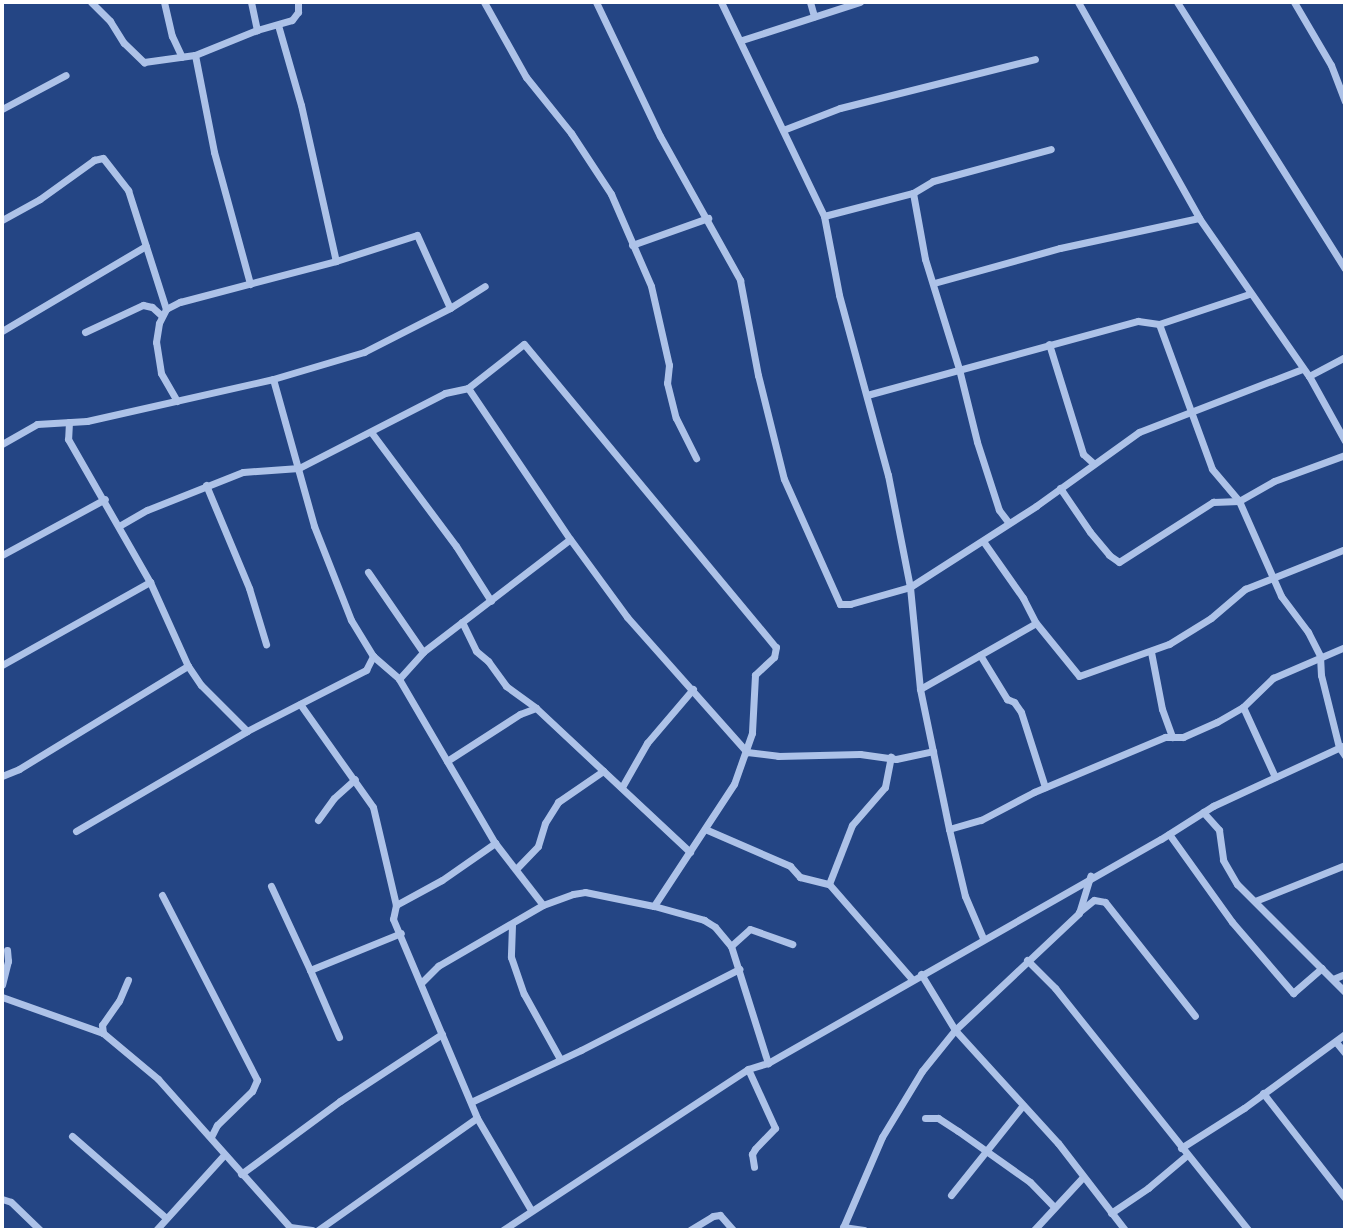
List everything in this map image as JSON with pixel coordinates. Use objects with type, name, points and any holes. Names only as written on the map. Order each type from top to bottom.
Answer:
[{"type":"street","points":[[91,2],[110,21],[136,57],[151,63],[195,55],[257,30],[292,20],[298,12],[298,2]]},
{"type":"street","points":[[164,2],[172,36],[182,57]]},
{"type":"street","points":[[251,2],[257,30]]},
{"type":"street","points":[[484,2],[526,77],[571,132],[611,194],[651,286],[669,365],[667,383],[676,418],[696,458]]},
{"type":"street","points":[[596,2],[660,136],[740,279],[758,375],[784,479],[836,598],[845,605],[910,587],[983,541],[1139,432],[1194,413],[1302,369]]},
{"type":"street","points":[[721,2],[742,40],[824,216],[839,295],[888,475],[910,587],[920,689],[949,829],[965,896],[983,939]]},
{"type":"street","points":[[810,2],[814,16]]},
{"type":"street","points":[[742,40],[860,2]]},
{"type":"street","points":[[1078,2],[1199,218],[1302,369],[1310,376],[1345,441]]},
{"type":"street","points":[[1177,2],[1345,269]]},
{"type":"street","points":[[1294,2],[1331,65],[1345,99]]},
{"type":"street","points":[[278,25],[302,105],[336,261]]},
{"type":"street","points":[[195,55],[214,152],[250,284]]},
{"type":"street","points":[[783,130],[840,108],[1035,59]]},
{"type":"street","points":[[2,109],[66,75]]},
{"type":"street","points":[[824,216],[913,192],[933,181],[1051,149]]},
{"type":"street","points":[[2,220],[40,199],[94,160],[103,158],[128,190],[146,246],[164,313],[156,342],[158,360],[161,373],[177,401]]},
{"type":"street","points":[[913,192],[925,259],[959,369],[987,474],[999,510],[1008,522]]},
{"type":"street","points":[[632,245],[708,218]]},
{"type":"street","points":[[934,283],[1060,248],[1199,218]]},
{"type":"street","points":[[164,313],[180,302],[336,261],[417,235],[450,308]]},
{"type":"street","points":[[2,331],[146,246]]},
{"type":"street","points":[[2,444],[37,424],[87,421],[273,379],[364,352],[450,308],[485,286]]},
{"type":"street","points":[[867,395],[1138,321],[1159,324],[1250,294]]},
{"type":"street","points":[[85,332],[143,305],[164,313]]},
{"type":"street","points":[[1159,324],[1194,413],[1212,469],[1239,501],[1273,579],[1320,656],[1321,675],[1345,756]]},
{"type":"street","points":[[119,526],[206,485],[256,470],[299,468],[445,393],[468,388],[524,344],[608,449],[776,647],[774,657],[755,675],[752,733],[734,784],[654,906]]},
{"type":"street","points":[[1049,344],[1083,454],[1093,463]]},
{"type":"street","points":[[1310,376],[1345,357]]},
{"type":"street","points":[[273,379],[314,526],[351,620],[376,658],[399,679],[495,843],[517,868],[542,905]]},
{"type":"street","points":[[468,388],[570,539],[627,617],[747,751],[778,756],[860,754],[891,757],[933,751]]},
{"type":"street","points":[[69,422],[68,439],[150,582],[188,666],[201,685],[247,731]]},
{"type":"street","points":[[371,432],[456,546],[491,601]]},
{"type":"street","points":[[1060,488],[1109,555],[1119,562],[1213,502],[1239,501],[1274,481],[1345,455]]},
{"type":"street","points":[[206,485],[249,588],[266,644]]},
{"type":"street","points":[[2,555],[104,499]]},
{"type":"street","points":[[399,679],[423,652],[570,539]]},
{"type":"street","points":[[983,541],[1023,598],[1036,623],[1079,676],[1151,652],[1200,625],[1245,589],[1345,549]]},
{"type":"street","points":[[368,572],[423,652]]},
{"type":"street","points":[[2,665],[150,582]]},
{"type":"street","points":[[462,622],[476,651],[488,661],[506,686],[536,708],[690,852]]},
{"type":"street","points":[[920,689],[1036,623]]},
{"type":"street","points":[[949,829],[981,820],[1045,787],[1165,737],[1183,737],[1243,707],[1273,678],[1345,647]]},
{"type":"street","points":[[1151,652],[1162,709],[1172,737]]},
{"type":"street","points":[[980,655],[1007,699],[1014,702],[1021,712],[1045,787]]},
{"type":"street","points":[[76,831],[247,731],[370,666],[376,658]]},
{"type":"street","points":[[2,776],[30,763],[188,666]]},
{"type":"street","points":[[622,787],[647,743],[693,690]]},
{"type":"street","points":[[300,704],[373,807],[396,905],[393,919],[422,982],[477,1118],[531,1210]]},
{"type":"street","points":[[1243,707],[1275,777]]},
{"type":"street","points":[[447,761],[520,714],[536,708]]},
{"type":"street","points":[[503,1230],[515,1227],[531,1210],[748,1069],[768,1063],[1203,812],[1342,746]]},
{"type":"street","points":[[829,884],[852,825],[885,788],[891,757]]},
{"type":"street","points":[[517,868],[538,846],[545,823],[558,802],[603,771]]},
{"type":"street","points":[[318,820],[334,797],[355,779]]},
{"type":"street","points":[[1203,812],[1219,830],[1223,860],[1237,884],[1345,992]]},
{"type":"street","points":[[705,829],[790,866],[800,877],[829,884],[912,979]]},
{"type":"street","points":[[1169,834],[1232,922],[1293,993],[1322,968]]},
{"type":"street","points":[[396,905],[442,880],[495,843]]},
{"type":"street","points":[[1255,901],[1345,865]]},
{"type":"street","points":[[1079,913],[1090,876]]},
{"type":"street","points":[[271,886],[339,1037]]},
{"type":"street","points":[[422,982],[438,966],[542,905],[585,892],[654,906],[704,920],[715,927],[731,946],[768,1063]]},
{"type":"street","points":[[162,895],[257,1080],[253,1091],[217,1125],[211,1137]]},
{"type":"street","points":[[864,1230],[842,1229],[882,1137],[922,1071],[955,1030],[1094,900],[1105,902],[1195,1016]]},
{"type":"street","points":[[512,925],[511,957],[524,994],[560,1059]]},
{"type":"street","points":[[731,946],[750,929],[792,944]]},
{"type":"street","points":[[310,970],[401,933]]},
{"type":"street","points":[[2,985],[8,961],[7,950]]},
{"type":"street","points":[[1027,960],[1055,988],[1248,1230]]},
{"type":"street","points":[[471,1102],[739,968]]},
{"type":"street","points":[[922,974],[955,1030],[1023,1105],[1125,1230]]},
{"type":"street","points":[[1333,979],[1345,974]]},
{"type":"street","points":[[103,1033],[102,1025],[119,1001],[128,980]]},
{"type":"street","points":[[2,997],[103,1033],[144,1066],[211,1137],[223,1156],[289,1228],[312,1230]]},
{"type":"street","points":[[241,1174],[340,1101],[442,1034]]},
{"type":"street","points":[[1111,1213],[1148,1188],[1184,1151],[1345,1034]]},
{"type":"street","points":[[1336,1042],[1345,1053]]},
{"type":"street","points":[[748,1069],[775,1128],[755,1149],[754,1167]]},
{"type":"street","points":[[1264,1093],[1345,1198]]},
{"type":"street","points":[[951,1195],[1023,1105]]},
{"type":"street","points":[[318,1230],[477,1118]]},
{"type":"street","points":[[925,1118],[938,1118],[1030,1182],[1055,1207]]},
{"type":"street","points":[[72,1136],[166,1218]]},
{"type":"street","points":[[156,1230],[223,1156]]},
{"type":"street","points":[[1034,1230],[1083,1177]]},
{"type":"street","points":[[2,1199],[11,1202],[40,1230]]},
{"type":"street","points":[[690,1230],[713,1216],[720,1215],[733,1230]]}]
